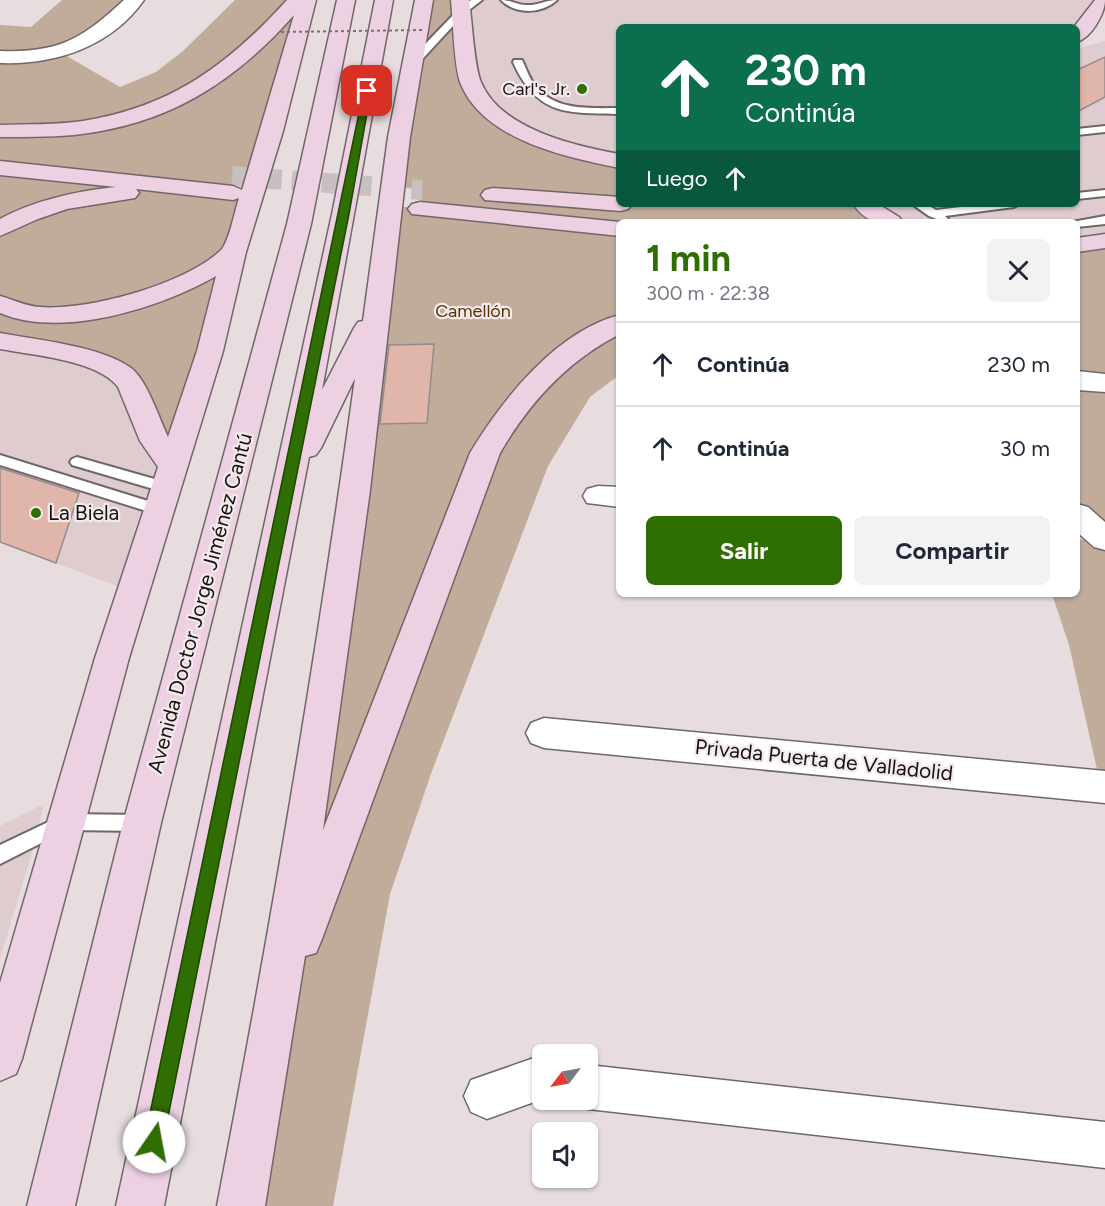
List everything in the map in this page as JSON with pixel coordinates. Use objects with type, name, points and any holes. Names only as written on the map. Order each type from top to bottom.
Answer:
[{"type":"main road","points":[[0,131],[82,128],[148,113],[170,105],[227,71],[266,36],[297,0]]},
{"type":"main road","points":[[0,1059],[112,658],[210,351],[234,252],[272,131],[307,0]]},
{"type":"main road","name":"Avenida Doctor Jorge Jiménez Cantú","points":[[51,1206],[142,823],[298,224],[346,0]]},
{"type":"main road","points":[[140,1206],[182,1013],[344,214],[384,0]]},
{"type":"main road","points":[[1080,32],[1104,0]]},
{"type":"main road","points":[[464,3],[470,81],[475,93],[487,109],[500,118],[557,146],[616,160]]},
{"type":"main road","points":[[241,1206],[278,1000],[355,490],[399,137],[411,65],[424,15]]},
{"type":"main road","points":[[0,150],[229,187]]},
{"type":"main road","points":[[0,168],[229,187]]},
{"type":"main road","points":[[0,229],[42,210],[111,195],[229,187]]},
{"type":"main road","points":[[616,204],[421,199],[616,228]]},
{"type":"main road","points":[[868,207],[885,219]]},
{"type":"main road","points":[[1080,245],[1105,242]]},
{"type":"main road","points":[[0,304],[23,312],[44,315],[80,313],[123,304],[185,282],[234,252]]},
{"type":"main road","points":[[288,485],[378,307]]},
{"type":"main road","points":[[278,1000],[484,453],[513,407],[551,368],[575,348],[616,325]]},
{"type":"main road","points":[[0,341],[91,359],[122,374],[131,386],[155,441],[166,488]]},
{"type":"street","points":[[0,57],[37,56],[77,44],[98,34],[135,0]]},
{"type":"street","points":[[1080,518],[1105,541]]},
{"type":"street","points":[[1080,540],[1105,541]]},
{"type":"street","name":"Privada Puerta de Valladolid","points":[[544,733],[1105,787]]},
{"type":"street","points":[[487,1096],[532,1081]]},
{"type":"street","points":[[598,1087],[1105,1145]]},
{"type":"lane","points":[[506,0],[512,6],[527,9],[544,6],[552,0]]},
{"type":"lane","points":[[411,65],[464,3]]},
{"type":"lane","points":[[518,62],[524,80],[540,98],[557,106],[616,111]]},
{"type":"lane","points":[[1080,132],[1105,129]]},
{"type":"lane","points":[[1080,196],[1105,193]]},
{"type":"lane","points":[[922,207],[941,219]]},
{"type":"lane","points":[[933,214],[990,207]]},
{"type":"lane","points":[[1080,223],[1105,220]]},
{"type":"lane","points":[[0,460],[166,488]]},
{"type":"lane","points":[[77,462],[166,488]]},
{"type":"lane","points":[[0,855],[65,822],[142,823]]},
{"type":"path","points":[[281,32],[424,15]]},
{"type":"shaded area","points":[[460,0],[1104,0],[1080,24],[616,24],[616,160],[557,146],[480,101]]},
{"type":"shaded area","points":[[1105,41],[1105,241],[1080,245],[1080,219],[887,219],[869,207],[1080,207],[1080,48]]},
{"type":"shaded area","points":[[0,341],[109,366],[173,467],[133,592],[0,542]]},
{"type":"shaded area","points":[[44,804],[32,853],[0,959],[0,826]]},
{"type":"green space","points":[[62,0],[135,0],[58,51],[120,87],[156,72],[183,51],[235,0],[307,0],[262,163],[232,176],[233,193],[250,204],[173,467],[122,374],[0,341],[0,25],[31,27]]},
{"type":"green space","name":"Camellón","points":[[424,0],[460,0],[470,81],[525,132],[616,160],[616,207],[869,207],[887,219],[616,219],[616,377],[590,397],[548,466],[432,771],[390,894],[333,1206],[241,1206],[390,206],[421,208],[422,190],[393,186]]},
{"type":"green space","points":[[1105,241],[1105,539],[1080,518],[1080,389],[1084,383],[1080,381],[1080,245]]},
{"type":"green space","points":[[1080,539],[1105,543],[1105,787],[1101,787],[1069,645],[1053,597],[1080,597]]},
{"type":"building","points":[[1105,57],[1105,97],[1080,110],[1080,69]]},
{"type":"building","points":[[434,344],[427,423],[380,424],[389,345]]},
{"type":"building","points":[[0,468],[79,493],[56,563],[0,542]]},
{"type":"tunnel","points":[[232,176],[422,190]]},
{"type":"place","name":"Carl's Jr.","points":[[582,89]]},
{"type":"place","name":"La Biela","points":[[36,513]]},
{"type":"route","points":[[154,1142],[344,214],[367,91]]}]
